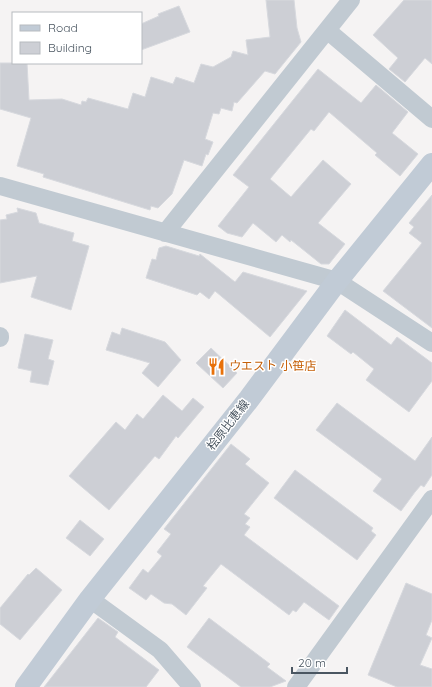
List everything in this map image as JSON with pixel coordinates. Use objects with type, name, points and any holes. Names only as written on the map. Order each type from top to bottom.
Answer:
[{"type":"main road","name":"桧原比恵線","points":[[26,687],[90,599],[249,399],[337,281],[432,164]]},
{"type":"street","points":[[165,233],[352,0]]},
{"type":"street","points":[[328,31],[432,119]]},
{"type":"street","points":[[0,186],[337,281],[432,343]]},
{"type":"street","points":[[296,687],[432,499]]},
{"type":"street","points":[[90,599],[160,650],[192,687]]},
{"type":"building","points":[[266,0],[294,0],[297,28],[301,42],[275,74],[265,71],[237,103],[234,102],[232,111],[221,108],[219,114],[213,113],[205,139],[213,142],[208,155],[206,154],[202,166],[184,160],[172,194],[158,208],[151,206],[150,210],[43,177],[44,174],[17,166],[31,118],[0,109],[0,63],[27,64],[29,100],[62,99],[81,105],[82,101],[86,102],[88,98],[128,109],[133,93],[145,97],[151,77],[173,84],[176,77],[194,83],[201,64],[213,67],[231,57],[233,51],[248,55],[246,40],[270,37]]},
{"type":"building","points":[[404,0],[432,0],[432,64],[425,58],[405,82],[389,69],[398,58],[373,35]]},
{"type":"building","points":[[179,6],[190,32],[142,50],[142,24],[159,16],[158,14]]},
{"type":"building","points":[[318,69],[361,103],[376,85],[408,112],[392,133],[418,154],[400,176],[375,155],[377,153],[329,112],[314,131],[311,129],[270,179],[291,197],[323,160],[351,184],[318,223],[345,244],[329,264],[321,264],[291,240],[290,242],[282,235],[276,242],[253,223],[242,237],[227,233],[218,226],[249,187],[233,175]]},
{"type":"building","points":[[432,195],[432,328],[383,291],[422,243],[409,233],[414,227],[409,223]]},
{"type":"building","points":[[17,208],[36,213],[39,223],[74,233],[72,241],[89,246],[71,310],[31,297],[37,276],[0,283],[0,220],[7,219],[6,215],[18,212]]},
{"type":"building","points":[[166,246],[199,256],[200,254],[235,282],[243,272],[307,291],[270,337],[215,291],[209,299],[200,292],[197,295],[146,278],[152,259],[156,260],[159,248]]},
{"type":"building","points":[[345,310],[391,345],[397,337],[432,363],[432,381],[409,412],[366,380],[374,369],[353,352],[351,354],[327,336]]},
{"type":"building","points":[[122,328],[165,342],[181,360],[158,387],[142,373],[150,363],[106,350],[112,332],[120,335]]},
{"type":"building","points":[[25,334],[53,340],[48,359],[54,361],[48,385],[30,382],[32,371],[18,368]]},
{"type":"building","points":[[211,348],[237,373],[223,388],[196,363]]},
{"type":"building","points":[[163,395],[182,411],[193,398],[204,407],[178,438],[176,436],[159,459],[155,456],[109,510],[69,476],[116,422],[125,430],[137,414],[143,419]]},
{"type":"building","points":[[337,403],[415,461],[432,437],[432,475],[424,487],[421,485],[401,511],[373,491],[382,479],[316,430]]},
{"type":"building","points":[[231,444],[250,459],[245,464],[269,483],[244,514],[250,518],[245,524],[250,527],[244,535],[339,606],[329,620],[304,602],[296,612],[293,610],[289,615],[221,564],[203,586],[207,588],[186,615],[172,604],[164,603],[151,594],[146,600],[129,588],[143,569],[148,573],[162,556],[157,552],[171,534],[164,529]]},
{"type":"building","points":[[295,470],[373,528],[371,531],[376,535],[357,560],[274,498]]},
{"type":"building","points":[[80,520],[104,539],[90,556],[66,538]]},
{"type":"building","points":[[36,568],[62,590],[20,640],[0,624],[0,608],[28,574],[29,575]]},
{"type":"building","points":[[406,583],[432,594],[432,620],[426,635],[432,638],[420,665],[432,669],[432,687],[397,687],[368,675]]},
{"type":"building","points":[[98,618],[118,632],[115,637],[159,670],[146,687],[44,687]]},
{"type":"building","points":[[209,618],[270,664],[267,667],[286,681],[270,687],[241,687],[187,647]]},
{"type":"place","name":"ウエスト 小笹店","points":[[216,366]]}]
